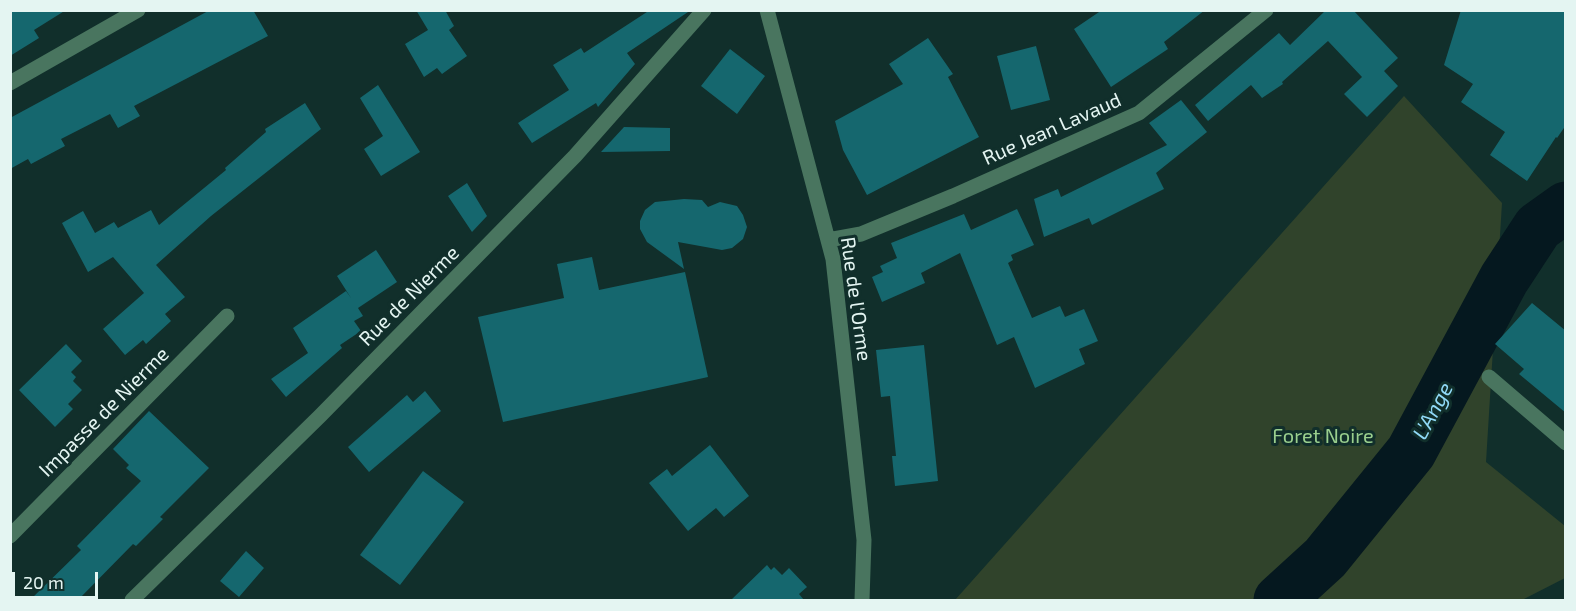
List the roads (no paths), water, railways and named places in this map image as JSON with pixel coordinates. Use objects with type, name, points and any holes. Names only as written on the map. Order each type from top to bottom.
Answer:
[{"type":"street","points":[[10,83],[138,10]]},
{"type":"street","name":"Rue de Nierme","points":[[132,600],[320,416],[575,156],[705,10]]},
{"type":"street","name":"Rue de l'Orme","points":[[766,10],[833,259],[864,540],[862,600]]},
{"type":"street","name":"Rue Jean Lavaud","points":[[828,240],[861,234],[953,196],[1139,113],[1266,10]]},
{"type":"street","name":"Impasse de Nierme","points":[[10,536],[226,316]]},
{"type":"street","points":[[1489,377],[1566,443]]},
{"type":"waterway","name":"L'Ange","points":[[1279,600],[1325,558],[1411,452],[1504,279],[1538,227],[1566,207]]},
{"type":"park label","name":"Foret Noire","points":[[1323,436]]}]
